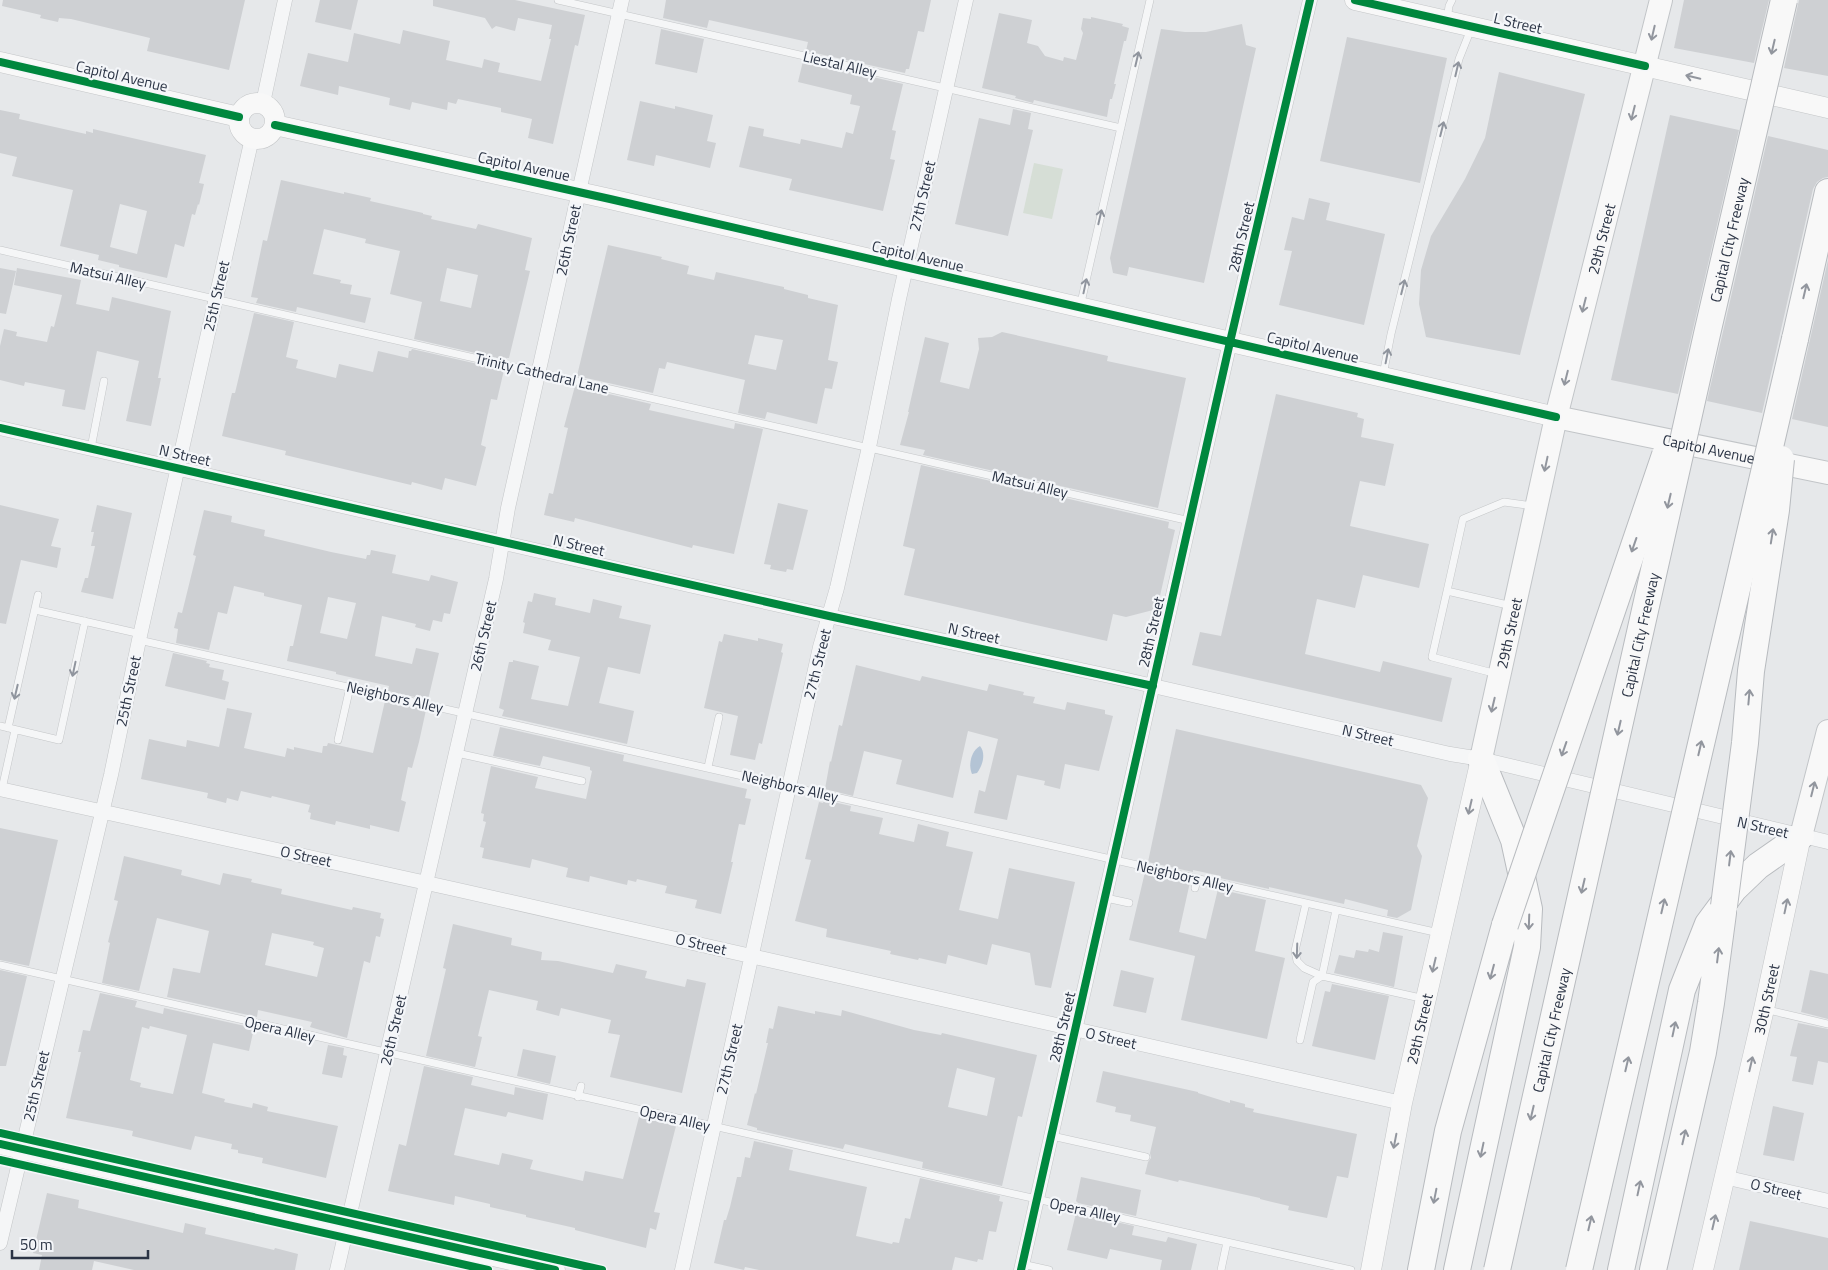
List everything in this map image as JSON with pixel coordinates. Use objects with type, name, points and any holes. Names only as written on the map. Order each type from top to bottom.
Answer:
[{"type":"highway","name":"Capital City Freeway","points":[[1497,1270],[1784,0]]},
{"type":"highway","points":[[1579,1270],[1828,192]]},
{"type":"highway","points":[[1421,1270],[1448,1131],[1508,915],[1707,334]]},
{"type":"highway","points":[[1653,1270],[1699,1071],[1712,1003],[1745,743],[1751,670],[1776,510],[1794,339]]},
{"type":"highway","points":[[1457,1270],[1529,929],[1528,902],[1514,840],[1481,759]]},
{"type":"highway","points":[[1621,1270],[1682,990],[1708,924],[1734,890],[1758,866],[1801,836]]},
{"type":"main road","name":"L Street","points":[[1355,0],[1448,7],[1472,27],[1828,108]]},
{"type":"main road","name":"29th Street","points":[[1371,1270],[1402,1103],[1500,675],[1556,417],[1661,0]]},
{"type":"main road","name":"Capitol Avenue","points":[[0,62],[239,117]]},
{"type":"main road","points":[[252,103],[263,103],[274,114],[274,125],[270,134],[261,138],[252,138],[245,135],[239,126],[239,117],[242,110],[246,105],[252,103]]},
{"type":"main road","name":"Capitol Avenue","points":[[274,125],[579,192],[1556,417],[1828,473]]},
{"type":"main road","name":"30th Street","points":[[1703,1270],[1764,1009],[1801,836],[1828,731]]},
{"type":"main road","points":[[0,1144],[555,1270]]},
{"type":"street","points":[[263,103],[286,0]]},
{"type":"street","name":"27th Street","points":[[682,1270],[821,644],[869,447],[906,268],[966,0]]},
{"type":"street","name":"28th Street","points":[[1022,1267],[1230,342],[1310,0]]},
{"type":"street","name":"26th Street","points":[[338,1270],[496,579],[502,542],[620,7]]},
{"type":"street","name":"25th Street","points":[[0,1244],[111,775],[140,637],[252,138]]},
{"type":"street","name":"N Street","points":[[0,428],[829,616],[1153,686],[1450,754],[1481,759],[1828,842]]},
{"type":"street","name":"O Street","points":[[1,789],[1402,1103]]},
{"type":"street","name":"O Street","points":[[1724,1177],[1828,1201]]},
{"type":"lane","name":"Liestal Alley","points":[[558,0],[620,7],[947,88],[1121,128]]},
{"type":"lane","points":[[1080,307],[1150,0]]},
{"type":"lane","points":[[1382,377],[1459,59],[1472,27]]},
{"type":"lane","name":"Matsui Alley","points":[[0,250],[216,299]]},
{"type":"lane","name":"Trinity Cathedral Lane","points":[[216,299],[869,447]]},
{"type":"lane","points":[[91,448],[104,381]]},
{"type":"lane","name":"Matsui Alley","points":[[869,447],[1191,521]]},
{"type":"lane","points":[[1500,675],[1432,657],[1463,520],[1504,502],[1537,506]]},
{"type":"lane","points":[[1447,591],[1515,606]]},
{"type":"lane","points":[[1,789],[8,728],[38,595]]},
{"type":"lane","name":"Neighbors Alley","points":[[35,610],[350,687],[1441,933]]},
{"type":"lane","points":[[8,728],[59,740],[85,621]]},
{"type":"lane","points":[[338,740],[350,687]]},
{"type":"lane","points":[[708,767],[719,717]]},
{"type":"lane","points":[[456,753],[582,781]]},
{"type":"lane","points":[[1195,888],[1197,879]]},
{"type":"lane","points":[[1106,898],[1129,903]]},
{"type":"lane","points":[[1306,903],[1295,951],[1300,965],[1308,971],[1322,976],[1426,999]]},
{"type":"lane","points":[[1300,1040],[1313,982],[1322,976],[1336,910]]},
{"type":"lane","name":"Opera Alley","points":[[0,965],[1351,1270]]},
{"type":"lane","points":[[1764,1009],[1828,1024]]},
{"type":"lane","points":[[578,1097],[580,1086]]},
{"type":"lane","points":[[1052,1136],[1146,1157]]},
{"type":"lane","points":[[1221,1270],[1227,1242]]},
{"type":"lane","points":[[1022,1267],[1049,1270]]},
{"type":"shaded area","points":[[1034,163],[1063,169],[1052,219],[1023,213]]},
{"type":"water","points":[[980,746],[983,752],[982,763],[977,773],[972,774],[970,767],[971,758],[974,751]]},
{"type":"building","points":[[3,0],[245,0],[229,70],[147,51],[150,38],[71,19],[59,18],[58,22],[40,18],[41,15],[2,6]]},
{"type":"building","points":[[320,0],[358,0],[351,30],[315,22]]},
{"type":"building","points":[[433,0],[515,0],[585,15],[578,46],[575,45],[553,144],[528,138],[532,119],[501,112],[501,108],[458,99],[456,104],[448,102],[447,110],[412,102],[410,110],[389,105],[390,98],[339,86],[338,95],[300,86],[308,53],[348,62],[354,33],[400,44],[403,30],[450,41],[446,60],[482,68],[484,59],[500,63],[498,72],[541,81],[551,39],[549,39],[552,25],[518,18],[515,31],[496,26],[492,29],[485,18],[433,6]]},
{"type":"building","points":[[666,0],[931,0],[924,32],[918,31],[909,69],[906,69],[905,73],[806,51],[808,42],[709,20],[707,28],[663,18]]},
{"type":"building","points":[[1684,0],[1769,0],[1754,63],[1674,48]]},
{"type":"building","points":[[1799,0],[1828,0],[1828,76],[1784,68]]},
{"type":"building","points":[[999,13],[1032,20],[1027,43],[1038,46],[1045,56],[1063,61],[1064,57],[1076,60],[1083,33],[1081,29],[1083,18],[1091,19],[1091,17],[1123,24],[1122,26],[1129,28],[1126,41],[1124,41],[1114,84],[1116,84],[1112,99],[1110,99],[1107,117],[1034,100],[1033,103],[1015,98],[1016,96],[982,88]]},
{"type":"building","points":[[1242,24],[1246,45],[1256,48],[1204,283],[1129,267],[1127,276],[1113,273],[1110,258],[1161,29],[1206,32]]},
{"type":"building","points":[[661,29],[704,39],[697,73],[655,64]]},
{"type":"building","points":[[1347,37],[1447,58],[1420,183],[1320,161]]},
{"type":"building","points":[[803,61],[903,84],[892,130],[896,131],[890,159],[895,160],[883,211],[789,190],[792,179],[739,167],[749,126],[764,129],[763,136],[800,144],[801,139],[842,148],[846,132],[853,134],[860,106],[850,104],[852,95],[798,82]]},
{"type":"building","points":[[1499,72],[1585,94],[1520,355],[1426,337],[1419,304],[1421,270],[1431,236],[1465,179],[1485,138]]},
{"type":"building","points":[[640,101],[675,109],[675,106],[713,115],[707,141],[716,143],[710,168],[656,155],[654,166],[627,160]]},
{"type":"building","points":[[1013,109],[1031,113],[1028,129],[1033,130],[1008,236],[955,224],[979,118],[1010,125]]},
{"type":"building","points":[[0,110],[20,114],[19,119],[86,134],[86,131],[93,133],[93,129],[206,155],[199,183],[204,184],[199,205],[195,215],[192,214],[184,247],[175,244],[167,278],[119,267],[119,265],[98,260],[99,255],[60,246],[73,190],[12,176],[17,157],[0,153]],"holes":[[[120,204],[147,211],[137,254],[110,247]]]},
{"type":"building","points":[[1670,115],[1739,130],[1678,394],[1611,380]]},
{"type":"building","points":[[1768,136],[1828,150],[1828,177],[1817,182],[1813,189],[1762,413],[1707,401]]},
{"type":"building","points":[[281,180],[371,198],[370,201],[432,216],[431,219],[476,229],[478,224],[532,238],[525,270],[530,271],[509,358],[506,360],[414,339],[422,302],[390,294],[400,251],[365,243],[366,239],[324,229],[313,274],[341,280],[340,283],[352,285],[350,294],[371,298],[365,323],[297,307],[296,312],[256,303],[258,298],[251,297],[263,240],[267,241]],"holes":[[[447,268],[478,275],[471,308],[440,301]]]},
{"type":"building","points":[[1309,198],[1330,203],[1326,220],[1385,234],[1364,325],[1279,305],[1292,251],[1284,250],[1292,217],[1304,220]]},
{"type":"building","points":[[608,245],[662,257],[661,259],[689,266],[687,274],[714,280],[716,272],[784,287],[784,289],[808,295],[808,298],[838,305],[828,360],[838,362],[832,389],[825,388],[817,424],[767,412],[765,419],[738,413],[745,380],[667,362],[665,369],[659,368],[653,393],[577,376]],"holes":[[[755,335],[783,340],[776,370],[748,364]]]},
{"type":"building","points":[[1828,260],[1828,427],[1792,419]]},
{"type":"building","points":[[0,268],[16,271],[6,314],[0,313]]},
{"type":"building","points":[[17,268],[81,280],[76,304],[109,311],[112,297],[171,311],[158,378],[161,378],[151,426],[126,421],[139,361],[97,351],[85,410],[62,406],[65,390],[25,382],[24,386],[0,380],[0,346],[4,329],[17,332],[16,336],[47,342],[51,326],[54,327],[62,295],[14,285]]},
{"type":"building","points":[[254,313],[294,322],[286,357],[298,360],[296,368],[336,378],[339,364],[373,372],[378,351],[408,358],[409,351],[412,349],[504,370],[497,400],[491,399],[481,445],[486,447],[476,486],[445,478],[442,490],[412,482],[411,485],[285,455],[286,451],[222,436],[232,393],[235,393]]},
{"type":"building","points":[[1002,332],[1108,356],[1107,361],[1186,378],[1158,508],[923,455],[925,450],[900,445],[925,337],[949,343],[940,382],[969,389],[979,349],[978,338],[992,337]]},
{"type":"building","points":[[575,386],[651,404],[649,410],[734,429],[735,423],[763,429],[734,554],[693,545],[692,548],[575,518],[574,522],[544,515],[549,493],[553,494],[568,428],[564,427]]},
{"type":"building","points":[[1276,394],[1358,413],[1357,417],[1364,419],[1361,437],[1394,444],[1385,486],[1360,481],[1350,526],[1429,544],[1419,588],[1363,575],[1355,608],[1317,599],[1305,654],[1380,672],[1383,661],[1452,678],[1442,722],[1192,665],[1200,632],[1221,636]]},
{"type":"building","points":[[921,465],[1169,522],[1168,528],[1175,530],[1157,609],[1126,617],[1113,614],[1107,641],[904,595],[915,549],[903,546]]},
{"type":"building","points":[[778,503],[808,510],[793,570],[787,569],[786,572],[770,569],[771,565],[764,564]]},
{"type":"building","points":[[0,505],[59,519],[51,546],[61,548],[57,568],[21,560],[6,624],[0,623]]},
{"type":"building","points":[[97,505],[132,513],[113,599],[81,592],[85,578],[88,578],[95,546],[91,546],[94,532],[91,532]]},
{"type":"building","points":[[204,510],[232,516],[231,522],[265,530],[264,536],[331,552],[366,559],[367,555],[370,555],[371,550],[396,555],[392,573],[429,581],[431,575],[458,582],[450,614],[444,613],[442,622],[433,620],[430,631],[415,627],[416,624],[382,616],[375,656],[412,664],[416,648],[439,653],[428,700],[388,691],[389,686],[287,661],[290,646],[293,646],[302,605],[264,596],[264,593],[234,586],[227,614],[218,612],[209,650],[176,643],[178,629],[174,628],[178,612],[182,613],[196,556],[193,555]],"holes":[[[328,597],[356,603],[347,639],[320,633]]]},
{"type":"building","points":[[534,593],[556,598],[555,605],[590,613],[593,599],[622,606],[619,618],[651,625],[640,674],[608,667],[599,703],[634,711],[627,744],[502,716],[504,710],[499,708],[509,662],[513,662],[513,660],[539,666],[531,699],[568,706],[580,657],[548,650],[551,640],[523,633],[525,623],[523,622],[528,601],[532,602]]},
{"type":"building","points":[[724,634],[758,641],[758,638],[783,644],[781,652],[783,653],[762,744],[759,743],[755,760],[730,755],[738,716],[704,708],[719,641],[722,642]]},
{"type":"building","points":[[173,653],[207,661],[206,663],[210,664],[209,667],[224,670],[222,680],[229,682],[225,700],[165,686]]},
{"type":"building","points":[[856,665],[920,681],[922,676],[987,691],[989,684],[1024,692],[1023,695],[1035,697],[1033,703],[1065,710],[1067,702],[1105,710],[1105,714],[1113,716],[1099,771],[1065,764],[1060,789],[1044,785],[1045,781],[1017,775],[1007,820],[974,813],[979,790],[985,792],[998,739],[968,731],[953,798],[896,784],[902,760],[864,751],[853,796],[825,789],[839,725],[842,726]]},
{"type":"building","points":[[385,701],[426,710],[412,768],[408,767],[401,800],[406,802],[399,832],[370,825],[370,829],[336,821],[335,825],[310,819],[311,813],[308,812],[310,805],[272,796],[271,798],[241,791],[238,801],[227,798],[226,803],[207,798],[208,793],[141,779],[149,739],[186,747],[187,740],[219,747],[227,708],[252,713],[244,748],[285,757],[287,748],[294,750],[294,747],[322,753],[323,746],[327,746],[328,743],[373,753]]},
{"type":"building","points":[[500,727],[624,755],[623,761],[747,789],[745,798],[751,799],[745,825],[739,824],[731,862],[733,862],[721,914],[695,908],[697,900],[665,893],[667,886],[637,879],[636,882],[628,880],[627,885],[590,876],[589,882],[566,877],[568,868],[532,859],[530,868],[482,858],[484,848],[480,847],[486,822],[483,821],[484,814],[481,813],[491,766],[538,777],[535,788],[586,799],[592,771],[590,767],[543,756],[540,766],[493,756]]},
{"type":"building","points":[[1176,729],[1421,785],[1428,798],[1417,846],[1422,856],[1411,910],[1397,918],[1387,916],[1388,910],[1345,899],[1344,904],[1220,878],[1221,876],[1193,870],[1193,872],[1148,862]]},
{"type":"building","points":[[824,800],[851,806],[850,811],[883,818],[879,834],[914,842],[918,824],[949,832],[946,846],[973,852],[959,910],[998,919],[1009,868],[1075,882],[1051,988],[1035,985],[1030,953],[992,944],[987,965],[948,955],[946,964],[890,954],[891,951],[826,937],[827,929],[795,921],[811,860],[805,859],[819,802],[823,803]]},
{"type":"building","points":[[0,828],[58,840],[29,966],[0,960]]},
{"type":"building","points":[[124,856],[182,870],[181,875],[220,885],[223,873],[252,879],[251,882],[282,889],[281,894],[352,910],[353,907],[381,913],[380,918],[384,919],[380,937],[376,936],[370,963],[364,961],[347,1038],[310,1027],[312,1022],[258,1010],[257,1017],[167,997],[173,968],[200,973],[209,931],[157,918],[139,991],[102,983],[110,943],[108,942],[118,901],[114,900]],"holes":[[[272,933],[314,942],[313,945],[324,948],[317,977],[265,965]]]},
{"type":"building","points":[[1145,872],[1190,882],[1179,932],[1206,939],[1218,889],[1266,900],[1255,951],[1285,958],[1267,1039],[1181,1020],[1195,956],[1129,940]]},
{"type":"building","points":[[453,924],[512,938],[511,945],[542,952],[541,960],[558,961],[613,973],[616,964],[647,971],[645,978],[685,987],[687,979],[706,983],[682,1093],[610,1077],[620,1035],[608,1033],[611,1020],[561,1008],[559,1016],[536,1010],[538,1001],[489,990],[478,1036],[482,1037],[475,1067],[426,1056],[446,969],[443,968]]},
{"type":"building","points":[[1383,932],[1403,936],[1394,987],[1334,973],[1339,955],[1354,958],[1356,950],[1368,952],[1369,949],[1379,952]]},
{"type":"building","points":[[0,970],[27,976],[6,1066],[0,1066]]},
{"type":"building","points":[[1121,970],[1154,978],[1146,1013],[1113,1006]]},
{"type":"building","points":[[1810,970],[1828,974],[1828,1019],[1801,1012]]},
{"type":"building","points":[[1332,984],[1389,996],[1375,1060],[1312,1046],[1325,991],[1330,992]]},
{"type":"building","points":[[100,993],[137,1001],[135,1007],[163,1014],[164,1008],[254,1028],[249,1051],[213,1043],[202,1093],[225,1099],[224,1102],[252,1108],[253,1103],[268,1107],[267,1111],[338,1126],[326,1178],[262,1163],[263,1158],[238,1153],[238,1150],[231,1149],[232,1144],[195,1136],[191,1150],[132,1136],[133,1131],[66,1118],[81,1052],[78,1052],[83,1030],[90,1031]],"holes":[[[150,1026],[187,1035],[173,1094],[140,1087],[141,1083],[130,1080],[142,1027],[149,1029]]]},
{"type":"building","points":[[778,1006],[815,1014],[815,1011],[841,1016],[842,1010],[914,1030],[941,1035],[942,1033],[1037,1055],[1022,1117],[1018,1116],[1002,1186],[922,1168],[923,1162],[845,1144],[843,1149],[757,1130],[757,1128],[747,1125],[768,1043],[766,1043],[769,1028],[773,1029]],"holes":[[[957,1068],[995,1078],[987,1116],[948,1107]]]},
{"type":"building","points":[[1798,1023],[1828,1029],[1828,1063],[1818,1061],[1813,1085],[1792,1081],[1797,1057],[1790,1056]]},
{"type":"building","points":[[328,1045],[344,1048],[343,1055],[347,1056],[342,1078],[322,1074]]},
{"type":"building","points":[[523,1049],[556,1056],[550,1084],[517,1076]]},
{"type":"building","points":[[424,1066],[473,1077],[471,1085],[514,1095],[515,1087],[548,1094],[543,1120],[508,1112],[506,1117],[465,1108],[454,1155],[499,1165],[502,1153],[533,1160],[530,1169],[583,1181],[585,1171],[623,1179],[639,1117],[676,1126],[654,1212],[660,1213],[656,1230],[650,1228],[646,1248],[575,1230],[575,1228],[526,1217],[526,1215],[490,1207],[490,1204],[455,1196],[454,1205],[388,1191],[399,1144],[406,1146]]},
{"type":"building","points":[[1103,1071],[1198,1092],[1230,1103],[1230,1100],[1245,1104],[1245,1107],[1254,1109],[1253,1112],[1357,1134],[1348,1178],[1337,1176],[1327,1218],[1288,1210],[1289,1206],[1260,1198],[1145,1174],[1151,1158],[1150,1153],[1156,1127],[1130,1121],[1131,1115],[1115,1112],[1116,1107],[1096,1102]]},
{"type":"building","points":[[1773,1106],[1804,1113],[1794,1161],[1763,1155]]},
{"type":"building","points":[[754,1141],[793,1150],[789,1170],[867,1187],[856,1236],[892,1244],[893,1242],[899,1243],[905,1218],[910,1219],[920,1178],[1000,1196],[999,1201],[1003,1202],[996,1232],[989,1231],[983,1260],[978,1259],[977,1262],[955,1257],[952,1270],[759,1270],[745,1267],[744,1270],[714,1263],[737,1177],[741,1177],[745,1157],[750,1158]]},
{"type":"building","points":[[1081,1177],[1141,1190],[1136,1216],[1078,1203],[1076,1201]]},
{"type":"building","points":[[47,1193],[79,1200],[78,1208],[183,1233],[185,1223],[206,1228],[205,1234],[298,1254],[295,1270],[134,1270],[94,1261],[92,1270],[39,1270],[42,1255],[33,1253]]},
{"type":"building","points":[[1076,1213],[1134,1226],[1132,1235],[1166,1242],[1168,1237],[1197,1244],[1191,1270],[1160,1270],[1162,1260],[1110,1249],[1107,1259],[1067,1250]]},
{"type":"building","points":[[1750,1221],[1828,1238],[1828,1270],[1739,1270]]},
{"type":"cycle path","points":[[1021,1270],[1230,342],[1310,0]]},
{"type":"cycle path","points":[[1355,0],[1645,66]]},
{"type":"cycle path","points":[[0,62],[239,117]]},
{"type":"cycle path","points":[[275,125],[610,199],[1556,417]]},
{"type":"cycle path","points":[[0,428],[829,616],[1153,686]]},
{"type":"cycle path","points":[[0,1133],[602,1270]]},
{"type":"cycle path","points":[[0,1144],[555,1270]]},
{"type":"cycle path","points":[[0,1160],[488,1270]]}]
